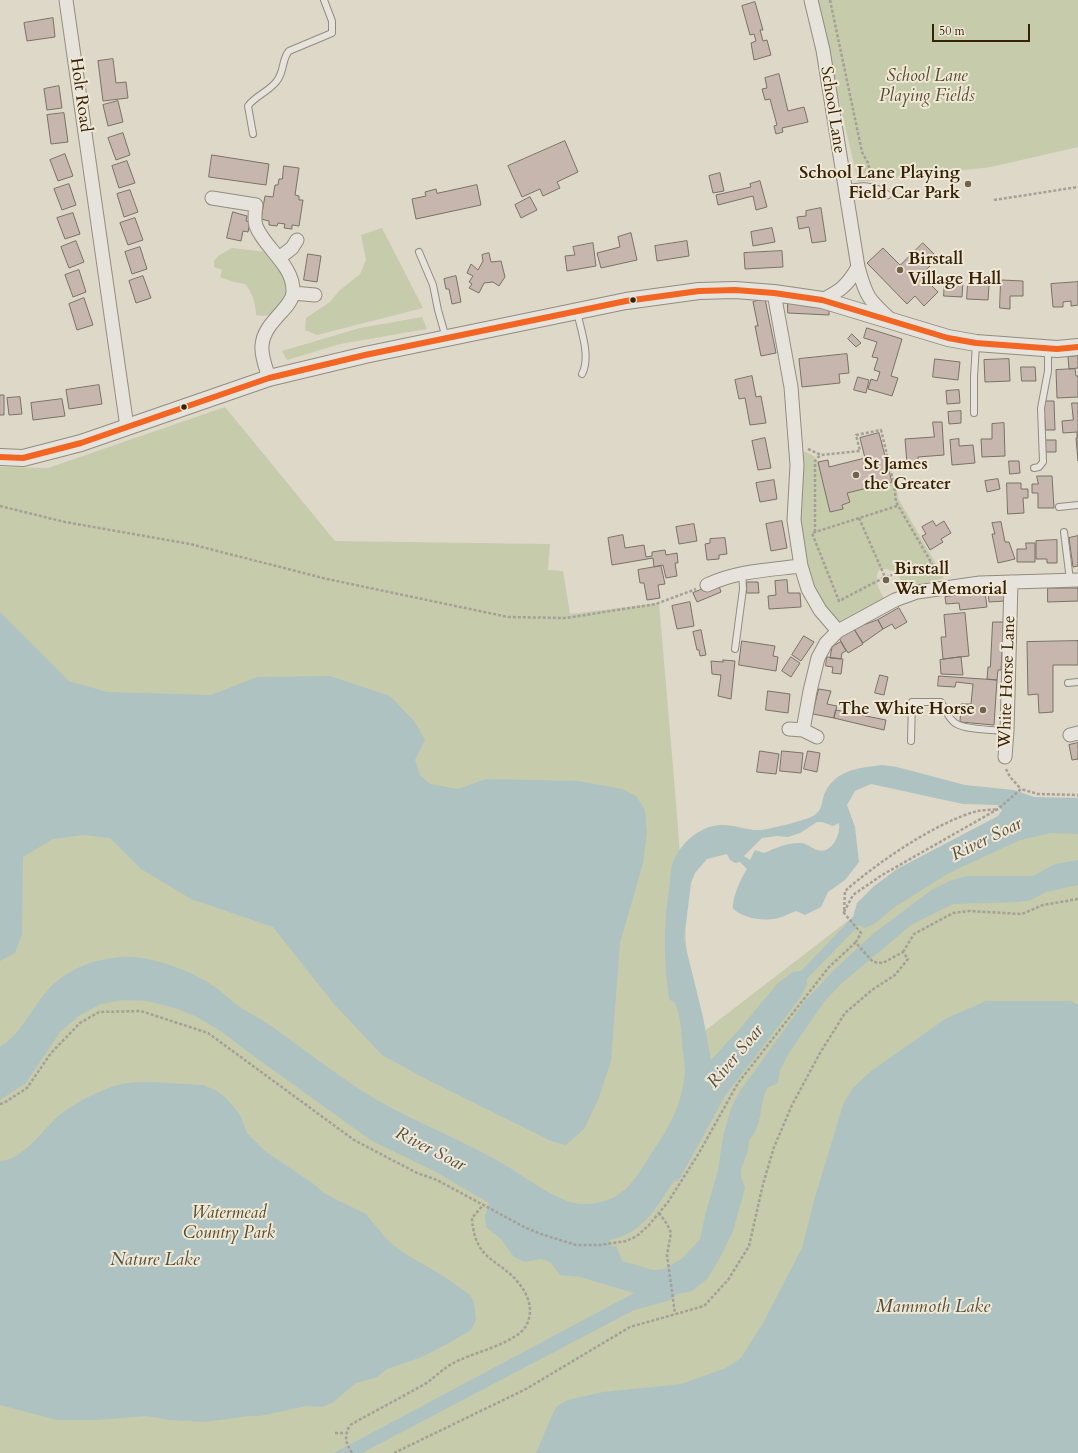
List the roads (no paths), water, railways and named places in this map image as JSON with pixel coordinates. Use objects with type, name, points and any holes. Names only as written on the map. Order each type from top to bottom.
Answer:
[{"type":"street","name":"Holt Road","points":[[66,0],[127,427]]},
{"type":"street","name":"School Lane","points":[[811,0],[823,50],[858,268],[866,293],[871,303],[892,321]]},
{"type":"street","points":[[212,198],[256,205],[256,226],[266,243],[279,258],[288,272],[292,284],[293,293],[264,335],[262,347],[269,378]]},
{"type":"street","points":[[279,258],[292,248],[298,240]]},
{"type":"street","points":[[822,300],[840,291],[849,282],[858,268]]},
{"type":"street","points":[[0,457],[23,458],[81,443],[269,378],[365,355],[626,300],[699,291],[735,290],[774,293],[822,300],[948,338],[976,343],[1048,348],[1078,347]]},
{"type":"street","points":[[293,293],[315,294]]},
{"type":"street","points":[[774,293],[791,387],[797,465],[794,520],[801,566],[808,589],[820,610],[838,631]]},
{"type":"street","points":[[707,585],[723,578],[742,573],[801,566]]},
{"type":"street","points":[[803,730],[818,658],[826,643],[838,631],[895,600],[917,592],[1011,582],[1074,580]]},
{"type":"street","name":"White Horse Lane","points":[[1005,757],[1011,582]]},
{"type":"street","points":[[789,729],[803,730],[817,737]]},
{"type":"lane","points":[[253,134],[248,106],[252,100],[276,82],[283,72],[284,56],[289,52],[332,33],[332,21],[324,0]]},
{"type":"lane","points":[[845,189],[864,185],[872,186],[888,195]]},
{"type":"lane","points":[[419,252],[433,285],[446,338]]},
{"type":"lane","points":[[577,310],[585,353],[585,369],[582,374]]},
{"type":"lane","points":[[974,413],[976,343]]},
{"type":"lane","points":[[1034,468],[1039,467],[1043,462],[1041,408],[1048,366],[1048,348]]},
{"type":"lane","points":[[1059,507],[1078,505]]},
{"type":"lane","points":[[1064,532],[1074,580]]},
{"type":"lane","points":[[735,649],[743,589],[742,573]]},
{"type":"lane","points":[[1068,683],[1078,682]]},
{"type":"lane","points":[[911,741],[912,702],[941,702],[947,714],[955,723],[968,727],[1007,731]]},
{"type":"water","points":[[0,612],[69,681],[107,692],[211,695],[257,677],[330,676],[390,696],[414,721],[425,740],[415,760],[420,775],[430,784],[458,789],[486,779],[578,781],[622,789],[636,796],[645,810],[647,833],[643,863],[620,943],[611,1061],[598,1100],[584,1129],[566,1145],[551,1141],[422,1077],[382,1055],[334,1004],[273,927],[191,899],[141,869],[110,838],[84,835],[53,839],[23,857],[22,934],[15,953],[0,961]]},
{"type":"water","name":"River Soar","points":[[882,765],[897,767],[965,785],[1014,790],[1034,797],[1078,798],[1078,834],[1051,833],[1020,840],[949,873],[895,907],[874,924],[865,928],[859,925],[807,979],[807,985],[800,998],[725,1096],[679,1180],[674,1181],[655,1209],[640,1225],[622,1237],[610,1240],[612,1247],[616,1245],[622,1261],[653,1270],[664,1269],[683,1258],[700,1239],[718,1170],[723,1137],[731,1108],[740,1091],[805,1001],[833,971],[874,933],[933,889],[952,880],[967,876],[1033,876],[1055,864],[1078,860],[1078,885],[1046,892],[1031,900],[1018,902],[953,904],[911,925],[841,984],[824,1002],[789,1053],[780,1070],[778,1083],[767,1088],[759,1122],[749,1140],[748,1151],[741,1169],[741,1176],[745,1188],[733,1231],[708,1278],[692,1291],[678,1294],[668,1301],[634,1310],[362,1453],[334,1453],[634,1293],[580,1277],[560,1275],[551,1263],[545,1260],[539,1259],[525,1262],[514,1257],[501,1239],[486,1227],[485,1216],[489,1203],[434,1171],[372,1141],[222,1032],[197,1017],[175,1008],[147,1001],[123,1000],[101,1004],[80,1015],[60,1032],[26,1083],[0,1100],[0,1047],[15,1034],[41,998],[57,981],[68,973],[93,962],[120,957],[147,959],[181,969],[197,976],[218,989],[234,1003],[274,1028],[362,1091],[396,1110],[509,1167],[540,1188],[573,1203],[599,1203],[611,1199],[630,1185],[664,1134],[680,1100],[684,1082],[685,1068],[681,1026],[675,1003],[669,999],[665,944],[671,872],[675,858],[679,851],[691,837],[706,828],[728,825],[752,830],[761,830],[786,825],[811,817],[819,810],[828,787],[840,775],[856,769]],"holes":[[[871,784],[963,804],[997,805],[1002,810],[998,816],[897,869],[873,887],[857,903],[853,917],[801,971],[793,972],[778,983],[738,1031],[711,1060],[703,1017],[684,940],[691,883],[695,873],[707,859],[727,854],[730,860],[735,863],[740,862],[747,869],[737,888],[733,909],[751,918],[775,919],[796,911],[805,915],[821,907],[828,892],[845,880],[859,862],[855,827],[847,805],[855,791]],[[817,822],[822,822],[833,826],[839,823],[839,833],[837,838],[831,847],[827,849],[822,851],[805,844],[795,843],[781,846],[764,853],[755,850],[750,860],[744,856],[762,838],[777,836],[788,837],[800,833]]]},
{"type":"water","name":"Mammoth Lake","points":[[986,1001],[1071,1001],[1078,1005],[1078,1453],[536,1453],[557,1406],[568,1400],[603,1392],[681,1384],[726,1368],[741,1358],[763,1323],[802,1248],[815,1197],[843,1105],[852,1089],[870,1072],[945,1019]]},
{"type":"water","name":"Nature Lake","points":[[150,1082],[203,1085],[217,1091],[227,1099],[240,1115],[247,1133],[265,1151],[315,1185],[325,1194],[366,1214],[393,1245],[445,1277],[470,1295],[474,1302],[476,1320],[471,1330],[422,1357],[387,1369],[377,1377],[356,1383],[332,1403],[322,1407],[307,1406],[260,1416],[205,1422],[169,1420],[147,1416],[97,1420],[57,1420],[0,1405],[0,1161],[16,1156],[24,1151],[57,1117],[91,1096],[120,1084]]},
{"type":"place","name":"School Lane Playing Field Car Park","points":[[968,184]]},
{"type":"place","name":"Birstall Village Hall","points":[[900,270]]},
{"type":"place","name":"St James the Greater","points":[[856,475]]},
{"type":"place","name":"Birstall War Memorial","points":[[886,580]]},
{"type":"place","name":"The White Horse","points":[[983,710]]},
{"type":"park label","name":"School Lane Playing Fields","points":[[927,87]]},
{"type":"park label","name":"Watermead Country Park","points":[[229,1224]]}]
